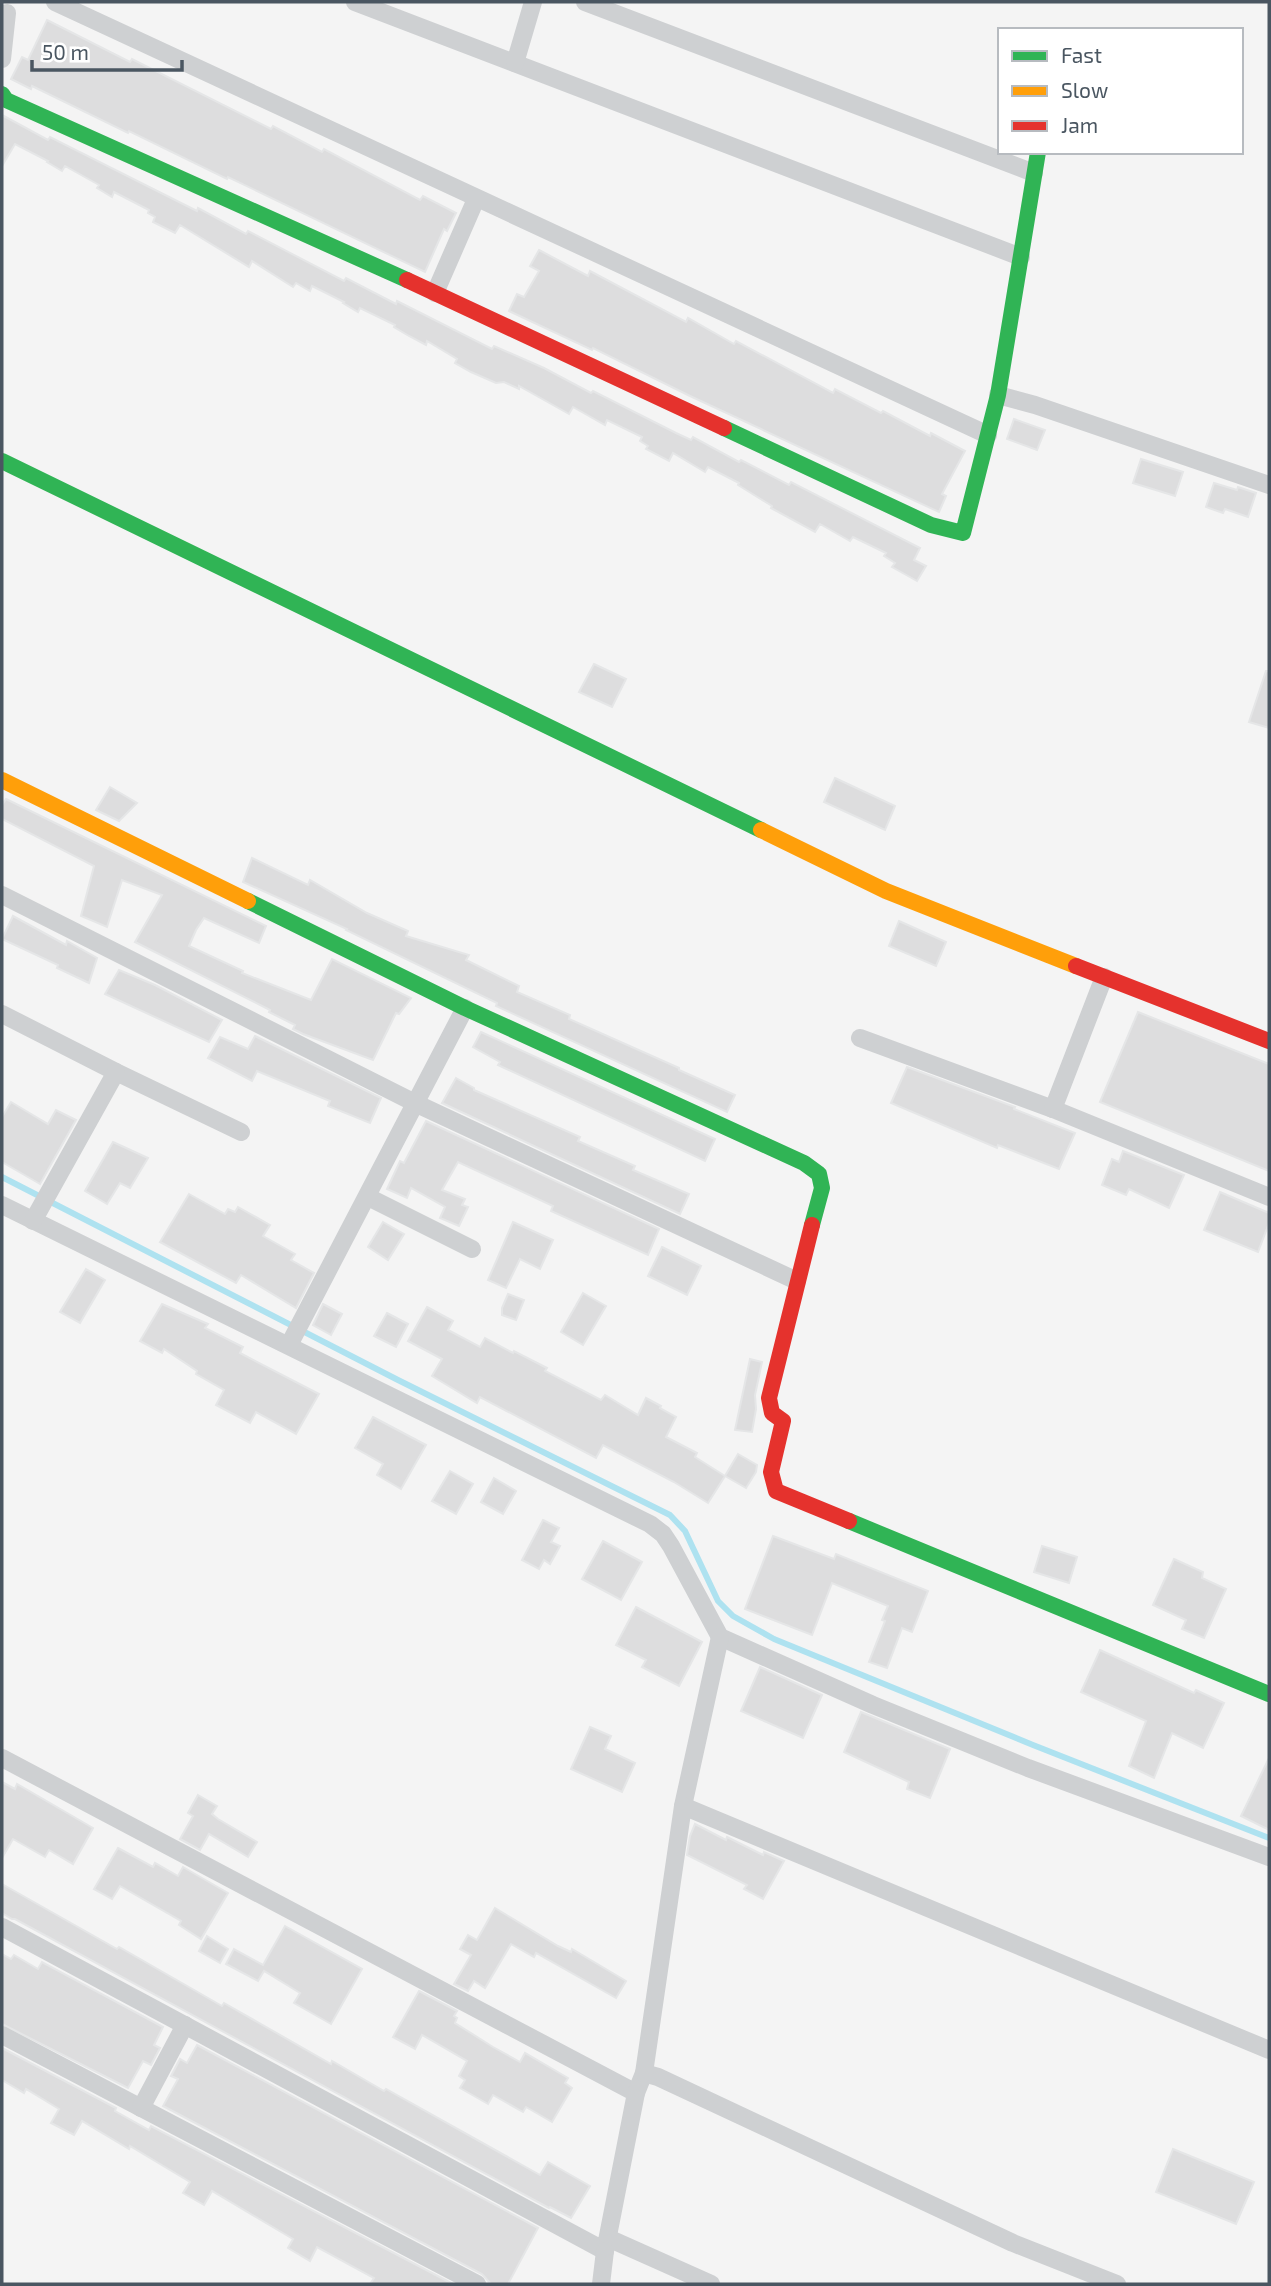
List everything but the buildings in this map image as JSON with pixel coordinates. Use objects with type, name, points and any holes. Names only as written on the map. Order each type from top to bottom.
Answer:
[{"type":"street","points":[[55,2],[988,435]]},
{"type":"street","points":[[355,2],[1021,257]]},
{"type":"street","points":[[515,63],[533,2]]},
{"type":"street","points":[[584,2],[1034,173]]},
{"type":"street","points":[[2,59],[5,9]]},
{"type":"street","points":[[2,94],[6,100],[435,293],[931,525],[963,533],[998,395],[1038,154]]},
{"type":"street","points":[[435,293],[476,199]]},
{"type":"street","points":[[998,395],[1269,485]]},
{"type":"street","points":[[2,461],[886,891],[1269,1041]]},
{"type":"street","points":[[2,780],[465,1008],[804,1163],[819,1174],[822,1188],[769,1398],[772,1413],[783,1421],[771,1472],[776,1491],[1269,1694]]},
{"type":"street","points":[[2,895],[417,1104],[797,1280]]},
{"type":"street","points":[[1053,1109],[1104,977]]},
{"type":"street","points":[[295,1334],[465,1008]]},
{"type":"street","points":[[2,1014],[241,1132]]},
{"type":"street","points":[[860,1038],[1053,1109],[1269,1197]]},
{"type":"street","points":[[39,1211],[116,1072]]},
{"type":"street","points":[[368,1197],[472,1249]]},
{"type":"street","points":[[2,1205],[39,1211],[295,1334],[650,1524],[663,1534],[671,1546],[720,1637],[873,1705],[1028,1768],[1269,1857]]},
{"type":"street","points":[[601,2284],[606,2244],[636,2093],[644,2073],[682,1806],[720,1637]]},
{"type":"street","points":[[2,1758],[636,2093]]},
{"type":"street","points":[[682,1806],[1269,2050]]},
{"type":"street","points":[[2,1927],[606,2244],[711,2284]]},
{"type":"street","points":[[141,2108],[185,2025]]},
{"type":"street","points":[[2,2035],[477,2284]]},
{"type":"street","points":[[644,2073],[658,2077],[1013,2243],[1117,2284]]},
{"type":"waterway","points":[[2,1177],[398,1380],[670,1515],[685,1531],[718,1601],[733,1616],[774,1639],[1269,1838]]},
{"type":"traffic: fast","points":[[2,94],[6,100],[407,280]]},
{"type":"traffic: fast","points":[[724,428],[931,525],[963,533],[998,395],[1038,154]]},
{"type":"traffic: fast","points":[[2,461],[761,830]]},
{"type":"traffic: fast","points":[[248,901],[465,1008],[804,1163],[819,1174],[822,1188],[812,1225]]},
{"type":"traffic: fast","points":[[849,1521],[1269,1694]]},
{"type":"traffic: slow","points":[[2,780],[248,901]]},
{"type":"traffic: slow","points":[[761,830],[886,891],[1076,966]]},
{"type":"traffic: jam","points":[[407,280],[724,428]]},
{"type":"traffic: jam","points":[[1076,966],[1269,1041]]},
{"type":"traffic: jam","points":[[812,1225],[769,1398],[772,1413],[783,1421],[771,1472],[776,1491],[849,1521]]}]
